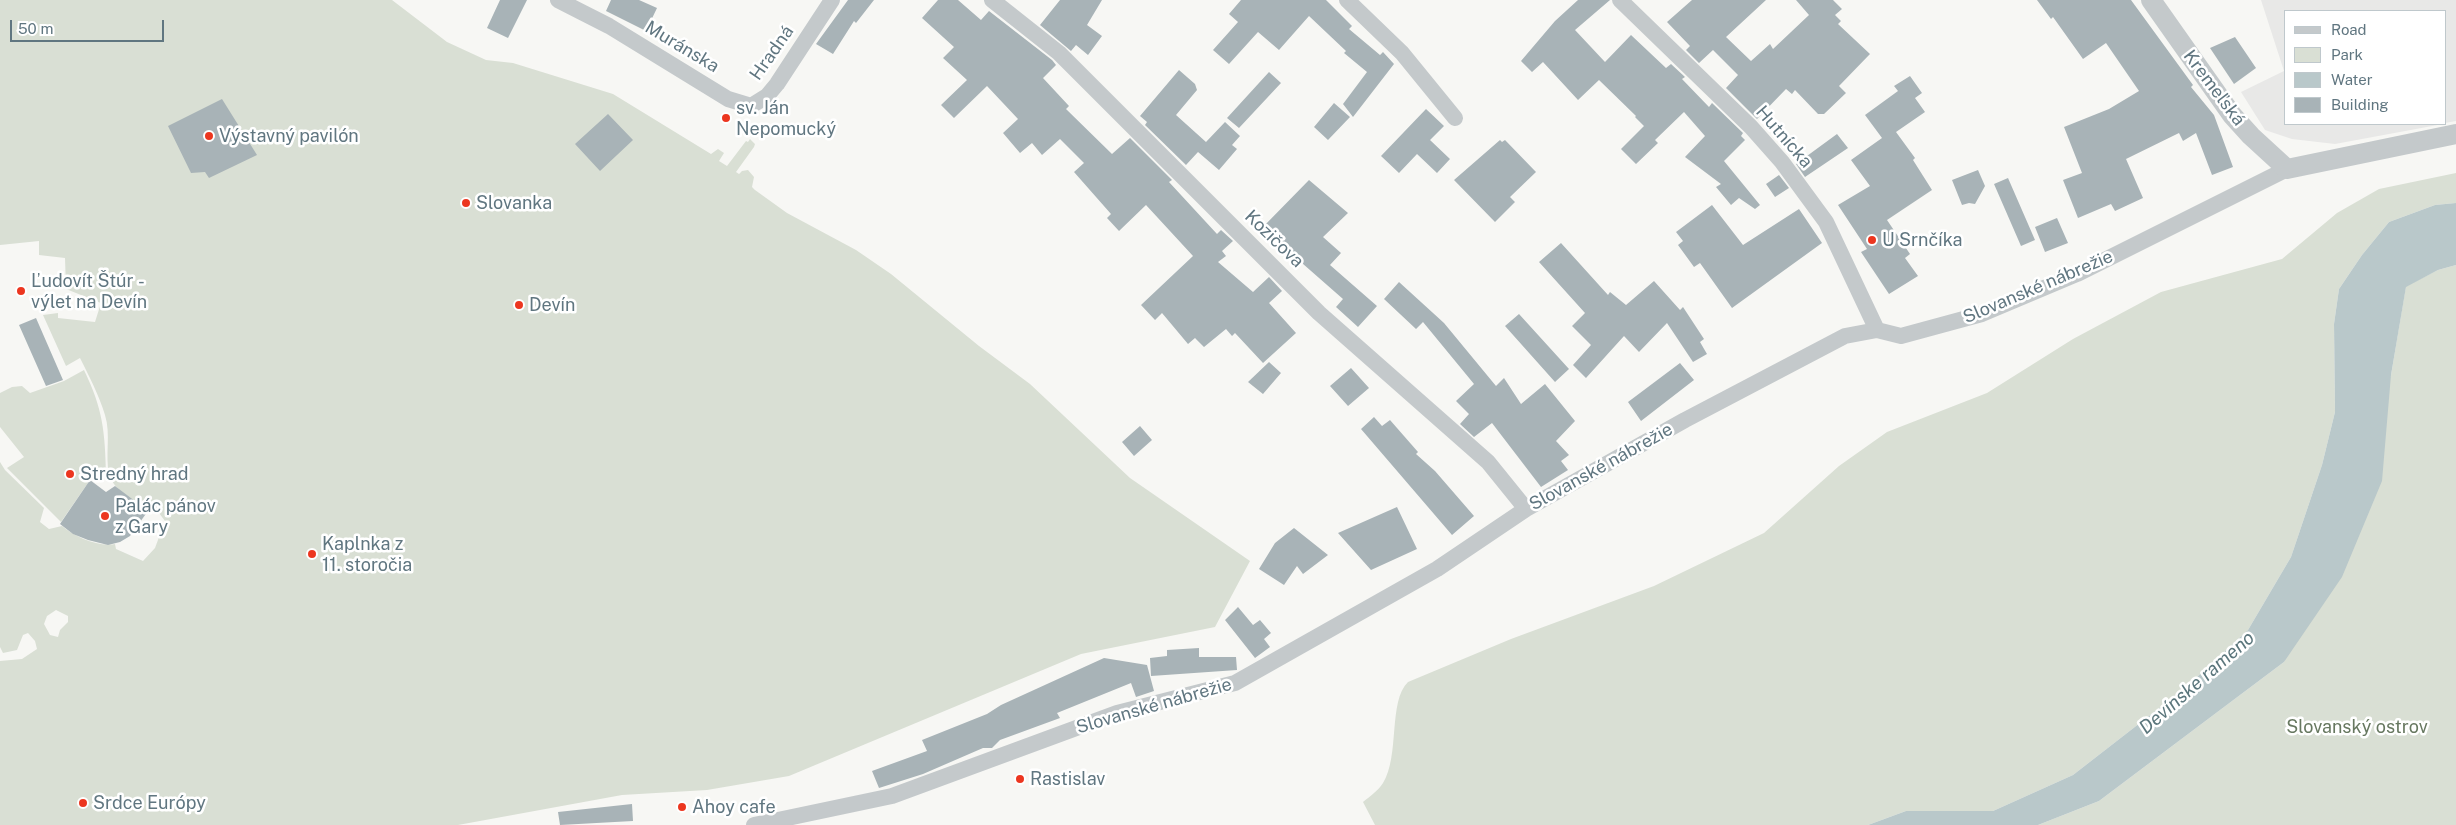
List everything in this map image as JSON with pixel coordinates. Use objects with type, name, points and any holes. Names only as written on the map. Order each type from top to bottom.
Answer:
[{"type":"street","name":"Muránska","points":[[558,0],[609,26],[728,98],[751,106],[760,101]]},
{"type":"street","name":"Hradná","points":[[760,101],[777,84],[832,0]]},
{"type":"street","name":"Kozičova","points":[[992,0],[1059,53],[1319,313],[1488,462],[1526,509]]},
{"type":"street","points":[[1347,0],[1402,53],[1455,118]]},
{"type":"street","name":"Hutnícka","points":[[1620,0],[1751,126],[1782,162],[1826,222],[1878,330]]},
{"type":"street","name":"Kremeľská","points":[[2151,0],[2232,114],[2251,136],[2287,169]]},
{"type":"street","name":"Slovanské nábrežie","points":[[754,825],[892,796],[1117,713],[1235,683],[1438,569],[1526,509],[1684,420],[1845,336],[1878,330],[1901,336],[1982,314],[2077,274],[2287,169],[2456,134]]},
{"type":"shaded area","points":[[2261,0],[2456,0],[2456,121],[2446,123],[2446,10],[2284,10],[2284,71]]},
{"type":"shaded area","points":[[2284,71],[2284,125],[2438,125],[2335,144],[2292,139],[2265,130],[2241,92]]},
{"type":"green space","points":[[0,0],[392,0],[447,42],[486,60],[513,63],[613,94],[711,154],[718,149],[724,153],[719,161],[727,166],[746,141],[748,142],[750,139],[755,144],[754,147],[736,172],[739,174],[742,171],[748,170],[754,177],[752,187],[755,190],[787,213],[856,250],[891,274],[979,346],[1030,384],[1130,478],[1250,561],[1215,627],[1081,654],[789,776],[707,790],[622,795],[458,825],[0,825],[0,661],[22,659],[37,649],[35,641],[28,633],[23,635],[17,650],[3,653],[0,647],[0,462],[5,470],[44,508],[40,522],[49,529],[62,526],[73,534],[94,543],[115,544],[116,549],[143,561],[155,548],[165,521],[156,509],[148,511],[125,495],[111,480],[108,467],[107,422],[97,393],[80,358],[66,366],[43,315],[58,313],[58,318],[95,322],[101,303],[66,289],[65,258],[39,255],[39,241],[0,245]],"holes":[[[56,610],[68,616],[68,622],[60,630],[58,637],[50,635],[44,624],[47,616]]]},
{"type":"green space","points":[[2456,173],[2456,203],[2435,205],[2389,222],[2362,255],[2339,289],[2334,324],[2335,412],[2322,465],[2291,557],[2248,630],[2185,688],[2073,775],[1993,811],[1906,811],[1868,825],[1375,825],[1363,802],[1381,786],[1388,772],[1398,702],[1408,682],[1511,639],[1654,586],[1764,533],[1839,466],[1887,432],[1987,393],[2073,339],[2161,292],[2282,259],[2337,213],[2379,189]]},
{"type":"green space","name":"Slovanský ostrov","points":[[2456,265],[2456,825],[2038,825],[2099,801],[2284,662],[2391,375],[2406,286],[2438,270]]},
{"type":"green space","points":[[84,370],[102,421],[106,475],[90,480],[61,522],[7,468],[24,457],[0,427],[0,393],[12,387],[22,386],[30,393],[64,381]]},
{"type":"water","name":"Devínske rameno","points":[[2456,203],[2456,265],[2438,270],[2406,287],[2391,375],[2382,481],[2342,577],[2284,662],[2099,801],[2038,825],[1868,825],[1906,811],[1993,811],[2073,775],[2185,688],[2248,630],[2291,557],[2322,465],[2335,412],[2334,324],[2339,289],[2362,255],[2389,222],[2435,205]]},
{"type":"building","points":[[500,0],[527,0],[508,38],[487,28]]},
{"type":"building","points":[[611,0],[639,0],[657,8],[646,31],[606,11]]},
{"type":"building","points":[[848,0],[874,0],[856,23],[854,21],[833,54],[816,44]]},
{"type":"building","points":[[938,0],[958,0],[981,20],[989,11],[1052,60],[1056,65],[1043,78],[1069,106],[1066,109],[1112,154],[1130,138],[1172,180],[1169,182],[1217,234],[1221,230],[1233,241],[1222,251],[1226,256],[1218,262],[1253,292],[1269,277],[1282,291],[1269,303],[1296,333],[1263,363],[1235,333],[1232,336],[1226,329],[1204,347],[1195,338],[1188,344],[1162,313],[1155,320],[1141,305],[1193,256],[1146,205],[1119,231],[1107,218],[1111,214],[1074,172],[1084,163],[1060,139],[1042,155],[1032,143],[1020,153],[1003,133],[1018,119],[987,86],[954,118],[941,105],[967,80],[943,58],[954,47],[922,18]]},
{"type":"building","points":[[1060,0],[1102,0],[1087,25],[1102,36],[1088,55],[1076,45],[1071,51],[1040,25]]},
{"type":"building","points":[[1241,0],[1326,0],[1352,26],[1349,29],[1380,55],[1383,52],[1394,64],[1353,117],[1343,104],[1367,72],[1344,53],[1346,51],[1309,16],[1279,50],[1258,32],[1229,64],[1213,50],[1238,22],[1229,14]]},
{"type":"building","points":[[1578,0],[1610,0],[1575,30],[1605,62],[1631,35],[1666,68],[1671,64],[1685,77],[1682,79],[1709,107],[1712,103],[1743,133],[1741,136],[1745,140],[1724,161],[1760,205],[1755,209],[1739,198],[1731,205],[1716,187],[1721,184],[1685,157],[1705,136],[1684,112],[1655,140],[1658,143],[1636,164],[1621,149],[1644,126],[1599,80],[1578,100],[1543,62],[1532,72],[1521,61],[1555,21]]},
{"type":"building","points":[[1692,0],[1766,0],[1726,37],[1751,61],[1770,44],[1773,49],[1809,15],[1796,0],[1833,0],[1842,9],[1835,15],[1841,21],[1838,24],[1870,54],[1839,86],[1846,93],[1824,114],[1818,114],[1795,90],[1792,94],[1786,89],[1757,119],[1726,88],[1738,75],[1713,50],[1699,63],[1686,50],[1690,46],[1667,22]]},
{"type":"building","points":[[2037,0],[2131,0],[2193,85],[2191,87],[2214,115],[2233,167],[2212,175],[2196,133],[2183,141],[2179,133],[2126,159],[2143,198],[2115,211],[2111,204],[2078,218],[2063,180],[2082,173],[2064,127],[2109,109],[2139,91],[2106,43],[2083,59],[2053,17],[2051,19]]},
{"type":"building","points":[[2235,37],[2256,68],[2234,84],[2210,48]]},
{"type":"building","points":[[1179,70],[1195,84],[1197,90],[1176,115],[1206,142],[1225,122],[1240,136],[1232,145],[1237,149],[1219,170],[1198,152],[1186,165],[1145,125],[1147,122],[1140,116]]},
{"type":"building","points":[[1269,72],[1281,83],[1239,128],[1227,118]]},
{"type":"building","points":[[1910,76],[1922,93],[1915,98],[1925,112],[1896,132],[1915,158],[1913,160],[1932,190],[1887,220],[1910,254],[1905,258],[1918,276],[1889,294],[1861,252],[1867,249],[1838,205],[1870,186],[1851,160],[1882,138],[1865,115],[1898,91],[1894,86]]},
{"type":"building","name":"Výstavný pavilón","points":[[222,99],[257,155],[209,178],[205,172],[191,173],[168,126]]},
{"type":"building","points":[[1334,103],[1350,117],[1328,140],[1314,127]]},
{"type":"building","points":[[1426,109],[1444,126],[1430,140],[1450,159],[1437,173],[1417,154],[1399,173],[1381,156]]},
{"type":"building","points":[[608,114],[633,140],[600,171],[575,144]]},
{"type":"building","points":[[1837,134],[1848,148],[1805,177],[1796,164]]},
{"type":"building","points":[[1500,140],[1502,142],[1505,140],[1536,172],[1510,197],[1515,202],[1495,222],[1454,180]]},
{"type":"building","points":[[1978,170],[1985,186],[1975,204],[1962,205],[1952,180]]},
{"type":"building","points":[[1779,175],[1789,188],[1775,197],[1766,184]]},
{"type":"building","points":[[2008,178],[2035,240],[2021,246],[1994,184]]},
{"type":"building","points":[[1309,180],[1348,213],[1323,237],[1341,253],[1330,265],[1377,306],[1358,327],[1336,307],[1343,299],[1262,228]]},
{"type":"building","points":[[1712,205],[1743,245],[1799,209],[1822,243],[1732,308],[1700,263],[1694,267],[1678,245],[1683,241],[1676,232]]},
{"type":"building","points":[[2057,218],[2068,243],[2045,252],[2035,227]]},
{"type":"building","points":[[1561,243],[1608,295],[1610,292],[1626,305],[1654,281],[1680,310],[1683,307],[1704,339],[1700,342],[1707,354],[1693,362],[1667,323],[1639,352],[1624,336],[1586,378],[1573,365],[1591,345],[1572,326],[1585,313],[1539,262]]},
{"type":"building","points":[[1399,282],[1444,323],[1496,386],[1504,378],[1521,404],[1545,384],[1575,421],[1556,441],[1569,455],[1561,461],[1568,470],[1541,487],[1492,423],[1474,437],[1460,424],[1469,414],[1456,401],[1474,384],[1423,322],[1416,329],[1384,299]]},
{"type":"building","points":[[1519,314],[1569,369],[1555,382],[1505,326]]},
{"type":"building","points":[[36,318],[63,380],[46,386],[19,325]]},
{"type":"building","points":[[1269,362],[1281,373],[1263,394],[1248,382]]},
{"type":"building","points":[[1680,363],[1694,380],[1641,421],[1628,402]]},
{"type":"building","points":[[1351,368],[1369,388],[1348,406],[1330,386]]},
{"type":"building","points":[[1374,417],[1382,426],[1390,420],[1418,452],[1416,454],[1435,471],[1474,516],[1452,535],[1361,429]]},
{"type":"building","points":[[1140,426],[1152,440],[1134,456],[1122,442]]},
{"type":"building","name":"Palác pánov z Gary","points":[[90,480],[106,492],[115,486],[148,511],[130,536],[120,542],[108,545],[88,540],[73,534],[60,524]]},
{"type":"building","points":[[1397,507],[1417,549],[1371,570],[1338,533]]},
{"type":"building","points":[[1294,528],[1328,555],[1303,574],[1297,566],[1284,585],[1259,569],[1275,543]]},
{"type":"building","points":[[1238,607],[1253,625],[1260,620],[1271,633],[1264,639],[1270,647],[1255,658],[1225,620]]},
{"type":"building","points":[[1199,648],[1199,657],[1236,657],[1237,670],[1151,676],[1150,658],[1167,656],[1167,650]]},
{"type":"building","points":[[1104,658],[1147,665],[1154,691],[1136,697],[1131,683],[1057,713],[1060,718],[1000,740],[992,748],[983,748],[923,774],[879,788],[872,771],[927,751],[922,740],[987,714],[1001,705]]},
{"type":"building","points":[[632,804],[633,821],[560,825],[558,812]]},
{"type":"place","name":"sv. Ján Nepomucký","points":[[726,118]]},
{"type":"place","name":"Výstavný pavilón","points":[[209,136]]},
{"type":"place","name":"Slovanka","points":[[466,203]]},
{"type":"place","name":"U Srnčíka","points":[[1872,240]]},
{"type":"place","name":"Ľudovít Štúr - výlet na Devín","points":[[21,291]]},
{"type":"place","name":"Devín","points":[[519,305]]},
{"type":"place","name":"Stredný hrad","points":[[70,474]]},
{"type":"place","name":"Palác pánov z Gary","points":[[105,516]]},
{"type":"place","name":"Kaplnka z 11. storočia","points":[[312,554]]},
{"type":"place","name":"Rastislav","points":[[1020,779]]},
{"type":"place","name":"Srdce Európy","points":[[83,803]]},
{"type":"place","name":"Ahoy cafe","points":[[682,807]]}]
